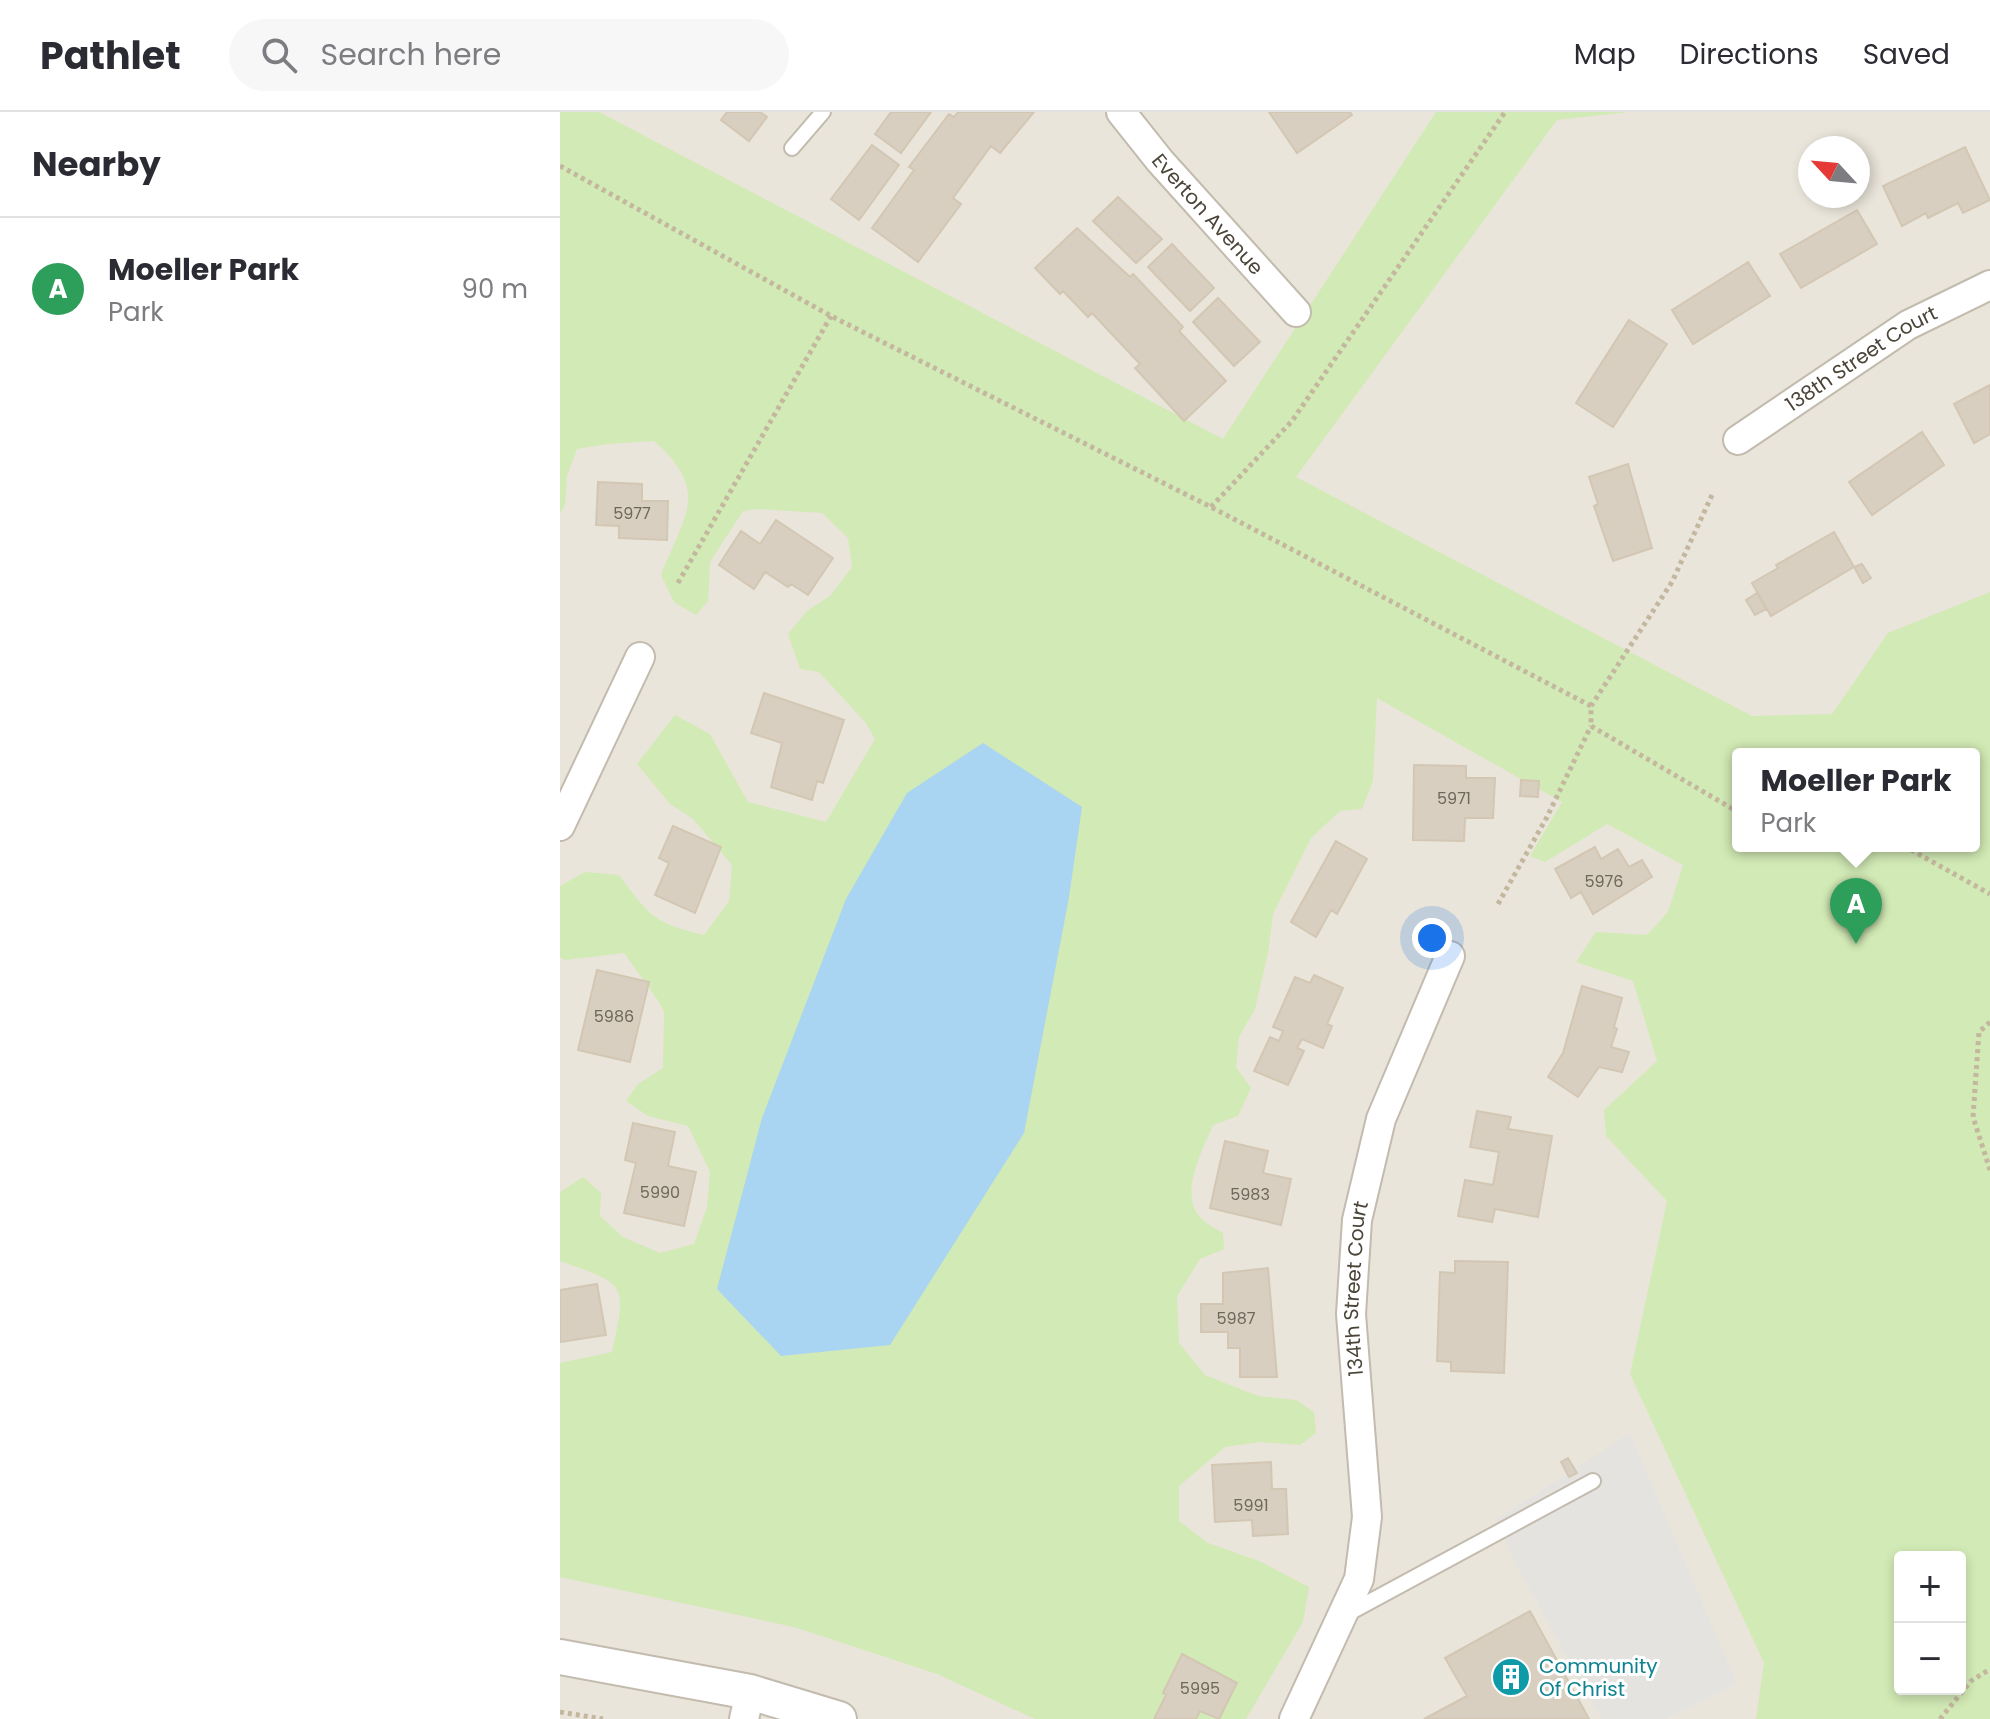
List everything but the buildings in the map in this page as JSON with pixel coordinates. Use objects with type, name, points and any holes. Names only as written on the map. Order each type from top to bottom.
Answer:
[{"type":"street","name":"Everton Avenue","points":[[1121,112],[1160,161],[1296,312]]},
{"type":"street","name":"138th Street Court","points":[[1738,440],[1908,325],[1990,285]]},
{"type":"street","points":[[560,826],[640,657]]},
{"type":"street","name":"134th Street Court","points":[[1294,1719],[1359,1579],[1367,1517],[1351,1314],[1357,1220],[1381,1119],[1450,956]]},
{"type":"street","points":[[560,1657],[747,1706],[839,1719]]},
{"type":"lane","points":[[792,148],[823,112]]},
{"type":"lane","points":[[1341,1618],[1593,1481]]},
{"type":"path","points":[[1211,507],[1292,421],[1505,112]]},
{"type":"path","points":[[560,166],[831,316],[1211,507],[1591,706]]},
{"type":"path","points":[[678,583],[831,316]]},
{"type":"path","points":[[1498,904],[1547,817],[1591,726],[1591,706],[1672,582],[1712,495]]},
{"type":"path","points":[[1591,726],[1732,808]]},
{"type":"path","points":[[1915,852],[1990,894]]},
{"type":"path","points":[[1990,1022],[1979,1032],[1973,1117],[1990,1170]]},
{"type":"path","points":[[1940,1719],[1971,1681],[1990,1669]]},
{"type":"path","points":[[560,1712],[603,1719]]},
{"type":"shaded area","points":[[560,112],[1990,112],[1990,1719],[560,1719]]},
{"type":"shaded area","points":[[1630,1433],[1737,1684],[1667,1719],[1602,1719],[1517,1567],[1496,1520]]},
{"type":"green space","points":[[560,112],[599,112],[1223,439],[1436,112],[1629,112],[1557,120],[1296,477],[1752,716],[1832,714],[1888,633],[1990,592],[1990,1719],[1756,1719],[1764,1663],[1630,1374],[1667,1201],[1606,1136],[1604,1110],[1657,1061],[1633,981],[1576,962],[1596,932],[1647,935],[1668,912],[1683,865],[1607,824],[1545,862],[1530,856],[1562,802],[1377,698],[1373,781],[1362,809],[1340,811],[1311,838],[1273,914],[1255,1009],[1239,1037],[1236,1067],[1251,1088],[1238,1116],[1213,1125],[1194,1172],[1192,1185],[1195,1209],[1204,1221],[1223,1233],[1224,1249],[1200,1259],[1177,1296],[1179,1343],[1205,1375],[1258,1396],[1296,1400],[1314,1412],[1316,1433],[1300,1445],[1260,1442],[1225,1447],[1179,1486],[1179,1521],[1208,1543],[1259,1561],[1309,1587],[1303,1622],[1246,1719],[1035,1719],[937,1674],[794,1627],[560,1577],[560,1363],[612,1352],[620,1299],[617,1289],[610,1282],[560,1261],[560,1192],[583,1177],[601,1193],[600,1216],[623,1237],[660,1253],[694,1244],[707,1207],[710,1172],[688,1126],[648,1116],[626,1101],[638,1084],[663,1068],[664,1012],[624,953],[565,960],[560,957],[560,886],[585,872],[619,875],[654,916],[673,926],[704,935],[729,901],[732,865],[693,819],[670,804],[637,764],[675,715],[710,734],[748,802],[826,822],[875,739],[865,722],[819,672],[800,669],[788,634],[807,611],[831,595],[852,567],[848,538],[822,513],[743,511],[710,562],[708,601],[696,615],[674,602],[661,575],[688,505],[683,475],[672,459],[654,441],[577,449],[567,476],[565,505],[560,514]]},
{"type":"water","points":[[983,743],[1082,807],[1069,897],[1024,1133],[890,1345],[781,1356],[717,1289],[762,1118],[846,899],[907,793]]},
{"type":"place","name":"Moeller Park","points":[[1856,944]]},
{"type":"place","name":"Community Of Christ","points":[[1511,1677]]}]
